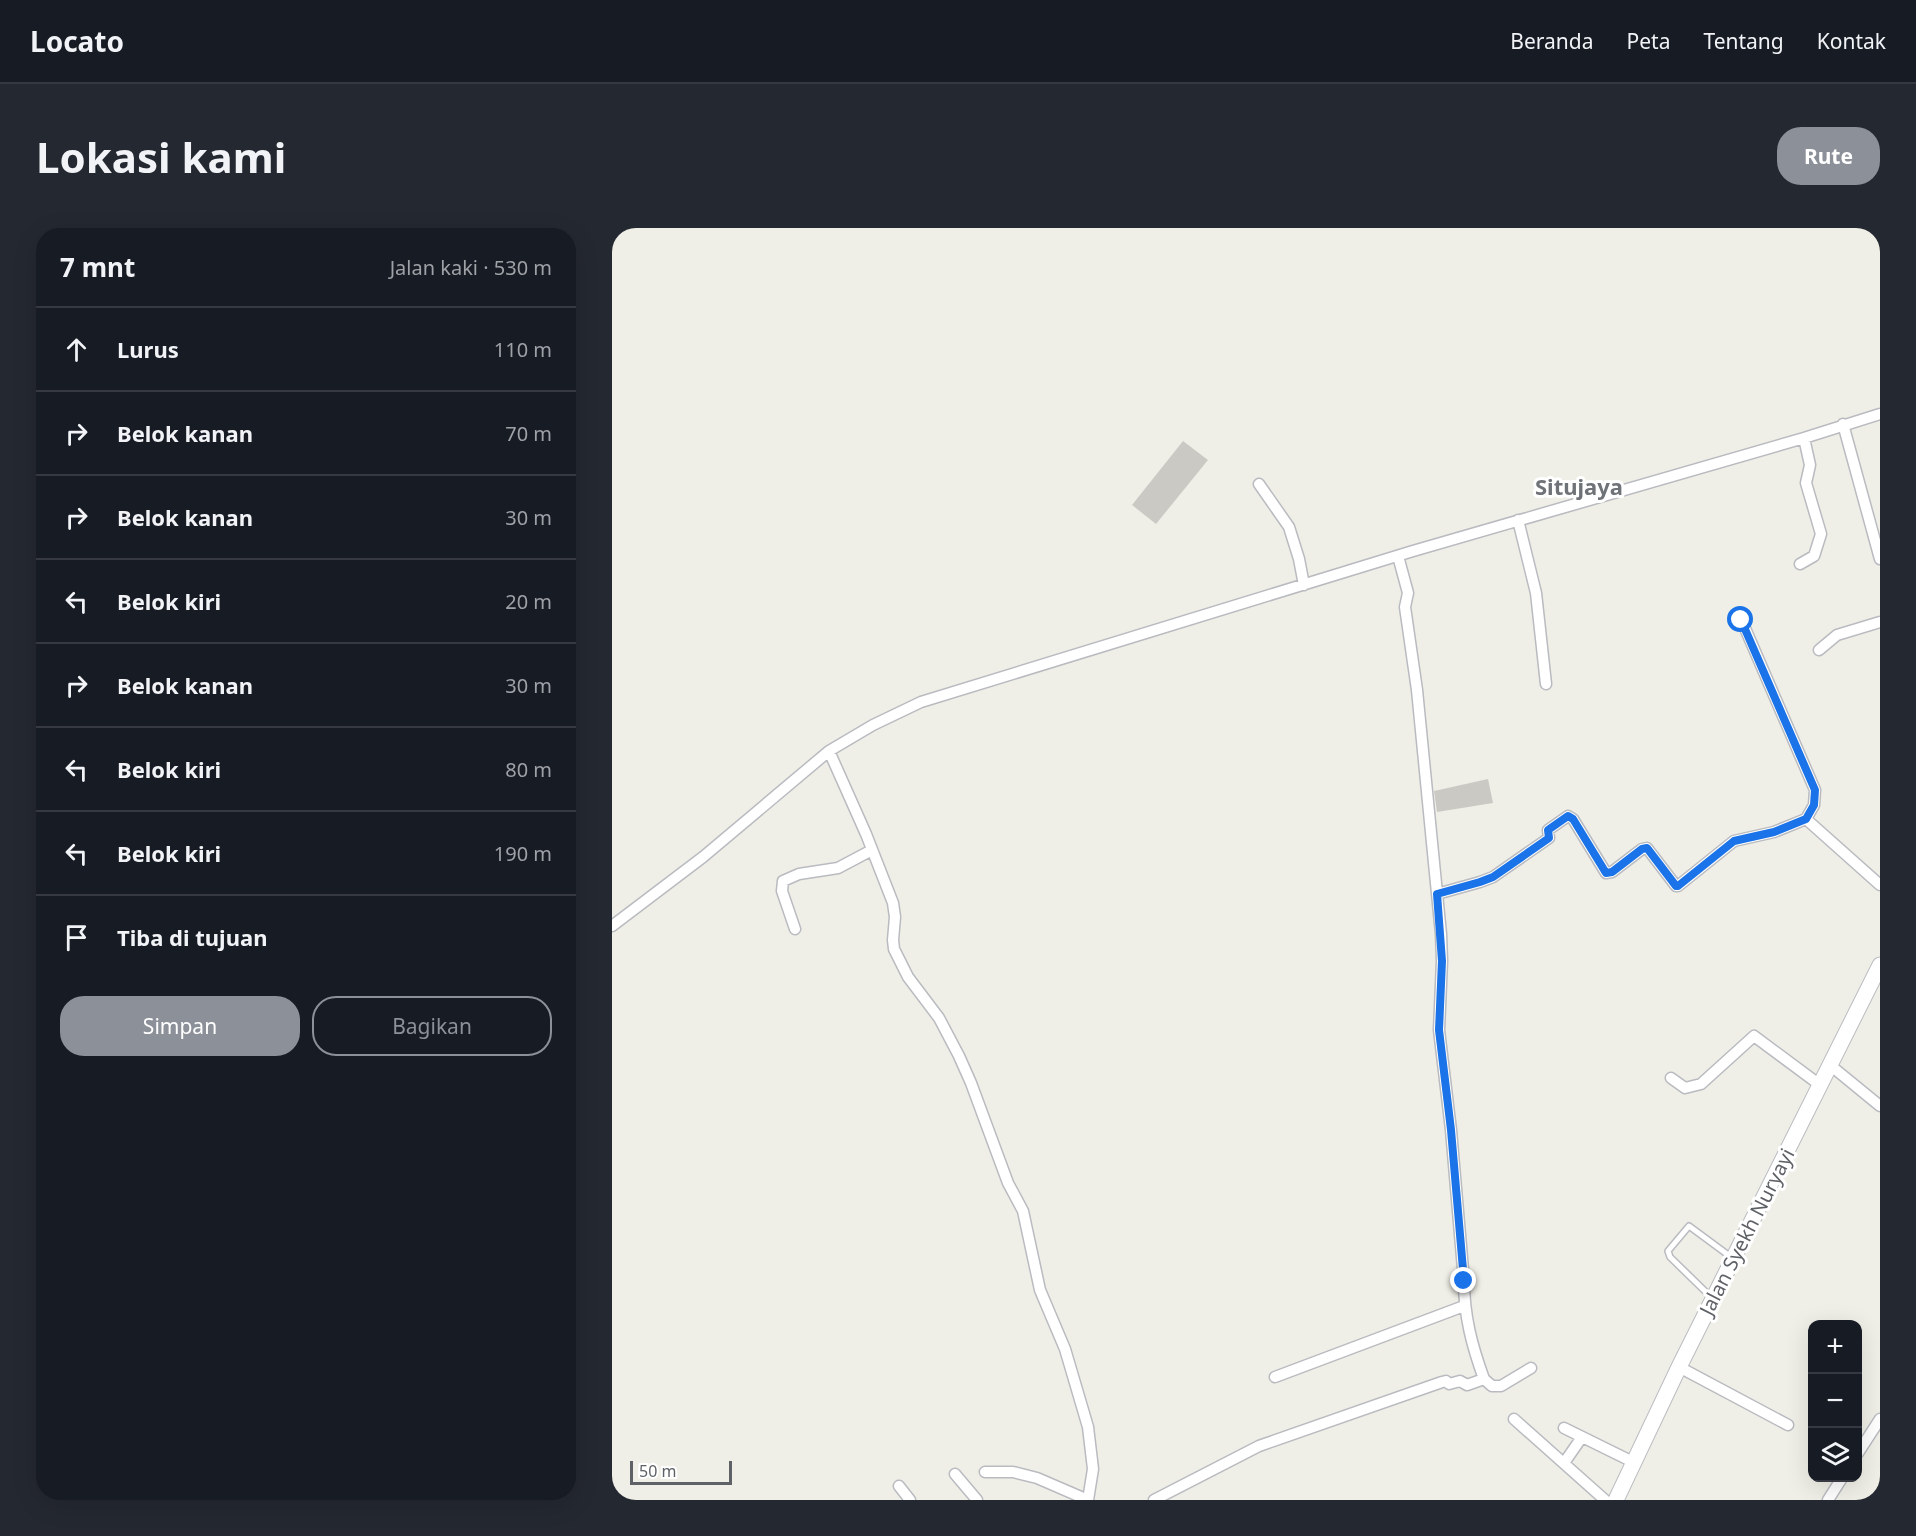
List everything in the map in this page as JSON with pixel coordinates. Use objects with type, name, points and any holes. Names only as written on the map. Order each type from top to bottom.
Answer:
[{"type":"main road","name":"Jalan Syekh Nuryayi","points":[[1616,1500],[1679,1367],[1880,965]]},
{"type":"street","points":[[612,926],[703,857],[829,751],[883,720],[921,702],[1398,556],[1880,414]]},
{"type":"street","points":[[1843,424],[1880,560]]},
{"type":"street","points":[[1800,564],[1814,556],[1821,534],[1806,483],[1810,465],[1804,438]]},
{"type":"street","points":[[1258,484],[1289,527],[1304,585]]},
{"type":"street","points":[[1518,520],[1536,593],[1546,684]]},
{"type":"street","points":[[1398,556],[1408,594],[1405,607],[1417,690],[1437,894],[1442,961],[1439,1030],[1451,1130],[1464,1281],[1464,1306],[1474,1352],[1484,1379],[1492,1386],[1501,1386],[1531,1368]]},
{"type":"street","points":[[1437,894],[1493,877],[1549,838],[1548,830],[1568,816],[1573,819],[1606,873],[1612,872],[1642,849],[1647,848],[1676,886],[1734,841],[1774,832],[1806,819],[1814,805],[1815,790],[1741,620]]},
{"type":"street","points":[[1819,650],[1837,635],[1880,622]]},
{"type":"street","points":[[829,751],[895,910],[892,940],[898,958],[908,977],[939,1018],[959,1056],[978,1100],[1008,1183],[1023,1211],[1040,1290],[1065,1349],[1088,1427],[1093,1469],[1088,1500],[1037,1478],[1013,1472],[985,1472]]},
{"type":"street","points":[[1806,819],[1880,885]]},
{"type":"street","points":[[795,929],[782,891],[783,880],[799,874],[838,868],[872,850]]},
{"type":"street","points":[[1671,1078],[1685,1088],[1701,1084],[1754,1036],[1820,1085]]},
{"type":"street","points":[[1830,1065],[1880,1106]]},
{"type":"street","points":[[1275,1377],[1464,1306]]},
{"type":"street","points":[[1679,1367],[1788,1425]]},
{"type":"street","points":[[1154,1500],[1259,1446],[1442,1382],[1449,1384],[1460,1381],[1467,1384],[1484,1379]]},
{"type":"street","points":[[1514,1419],[1605,1500]]},
{"type":"street","points":[[1862,1446],[1880,1419]]},
{"type":"street","points":[[1564,1428],[1633,1462]]},
{"type":"street","points":[[1564,1463],[1582,1437]]},
{"type":"street","points":[[955,1474],[977,1500]]},
{"type":"street","points":[[1828,1500],[1839,1482]]},
{"type":"street","points":[[899,1486],[910,1500]]},
{"type":"lane","points":[[1713,1299],[1670,1257],[1668,1251],[1689,1226],[1734,1259]]},
{"type":"building","points":[[1183,441],[1208,460],[1156,524],[1132,505]]},
{"type":"building","points":[[1488,779],[1493,803],[1437,812],[1434,791]]},
{"type":"district","name":"Situjaya","points":[[1579,487]]},
{"type":"route","points":[[1464,1281],[1451,1130],[1441,1061],[1439,1010],[1442,961],[1437,894],[1493,877],[1549,838],[1548,830],[1568,816],[1573,819],[1606,873],[1612,872],[1642,849],[1647,848],[1676,886],[1682,885],[1734,841],[1774,832],[1806,819],[1814,805],[1815,790],[1741,620]]}]
